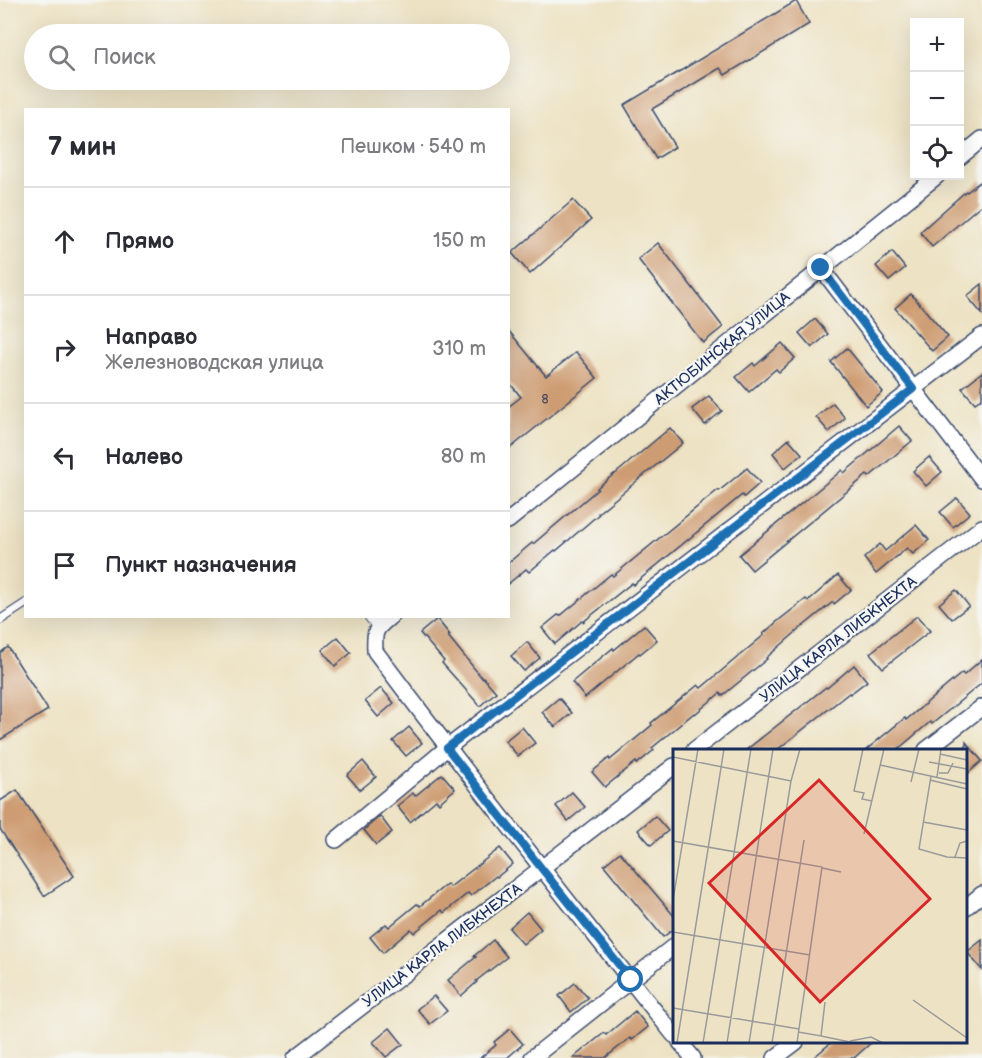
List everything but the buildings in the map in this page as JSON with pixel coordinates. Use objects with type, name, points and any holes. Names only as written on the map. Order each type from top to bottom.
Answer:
[{"type":"street","points":[[964,154],[982,139]]},
{"type":"street","name":"АКТЮБИНСКАЯ УЛИЦА","points":[[510,519],[932,180]]},
{"type":"street","points":[[821,268],[982,479]]},
{"type":"street","points":[[336,840],[447,748],[982,336]]},
{"type":"street","name":"УЛИЦА КАРЛА ЛИБКНЕХТА","points":[[695,749],[982,527]]},
{"type":"street","points":[[388,618],[373,627],[375,651],[447,748],[673,1032]]},
{"type":"street","points":[[927,749],[982,707]]},
{"type":"street","name":"УЛИЦА КАРЛА ЛИБКНЕХТА","points":[[295,1058],[673,768]]},
{"type":"street","points":[[967,906],[982,894]]},
{"type":"street","points":[[531,1058],[673,948]]},
{"type":"street","points":[[682,1043],[693,1058]]},
{"type":"street","points":[[775,1058],[793,1043]]},
{"type":"lane","points":[[0,620],[24,604]]},
{"type":"route","points":[[631,980],[447,748],[913,389],[821,268]]}]
